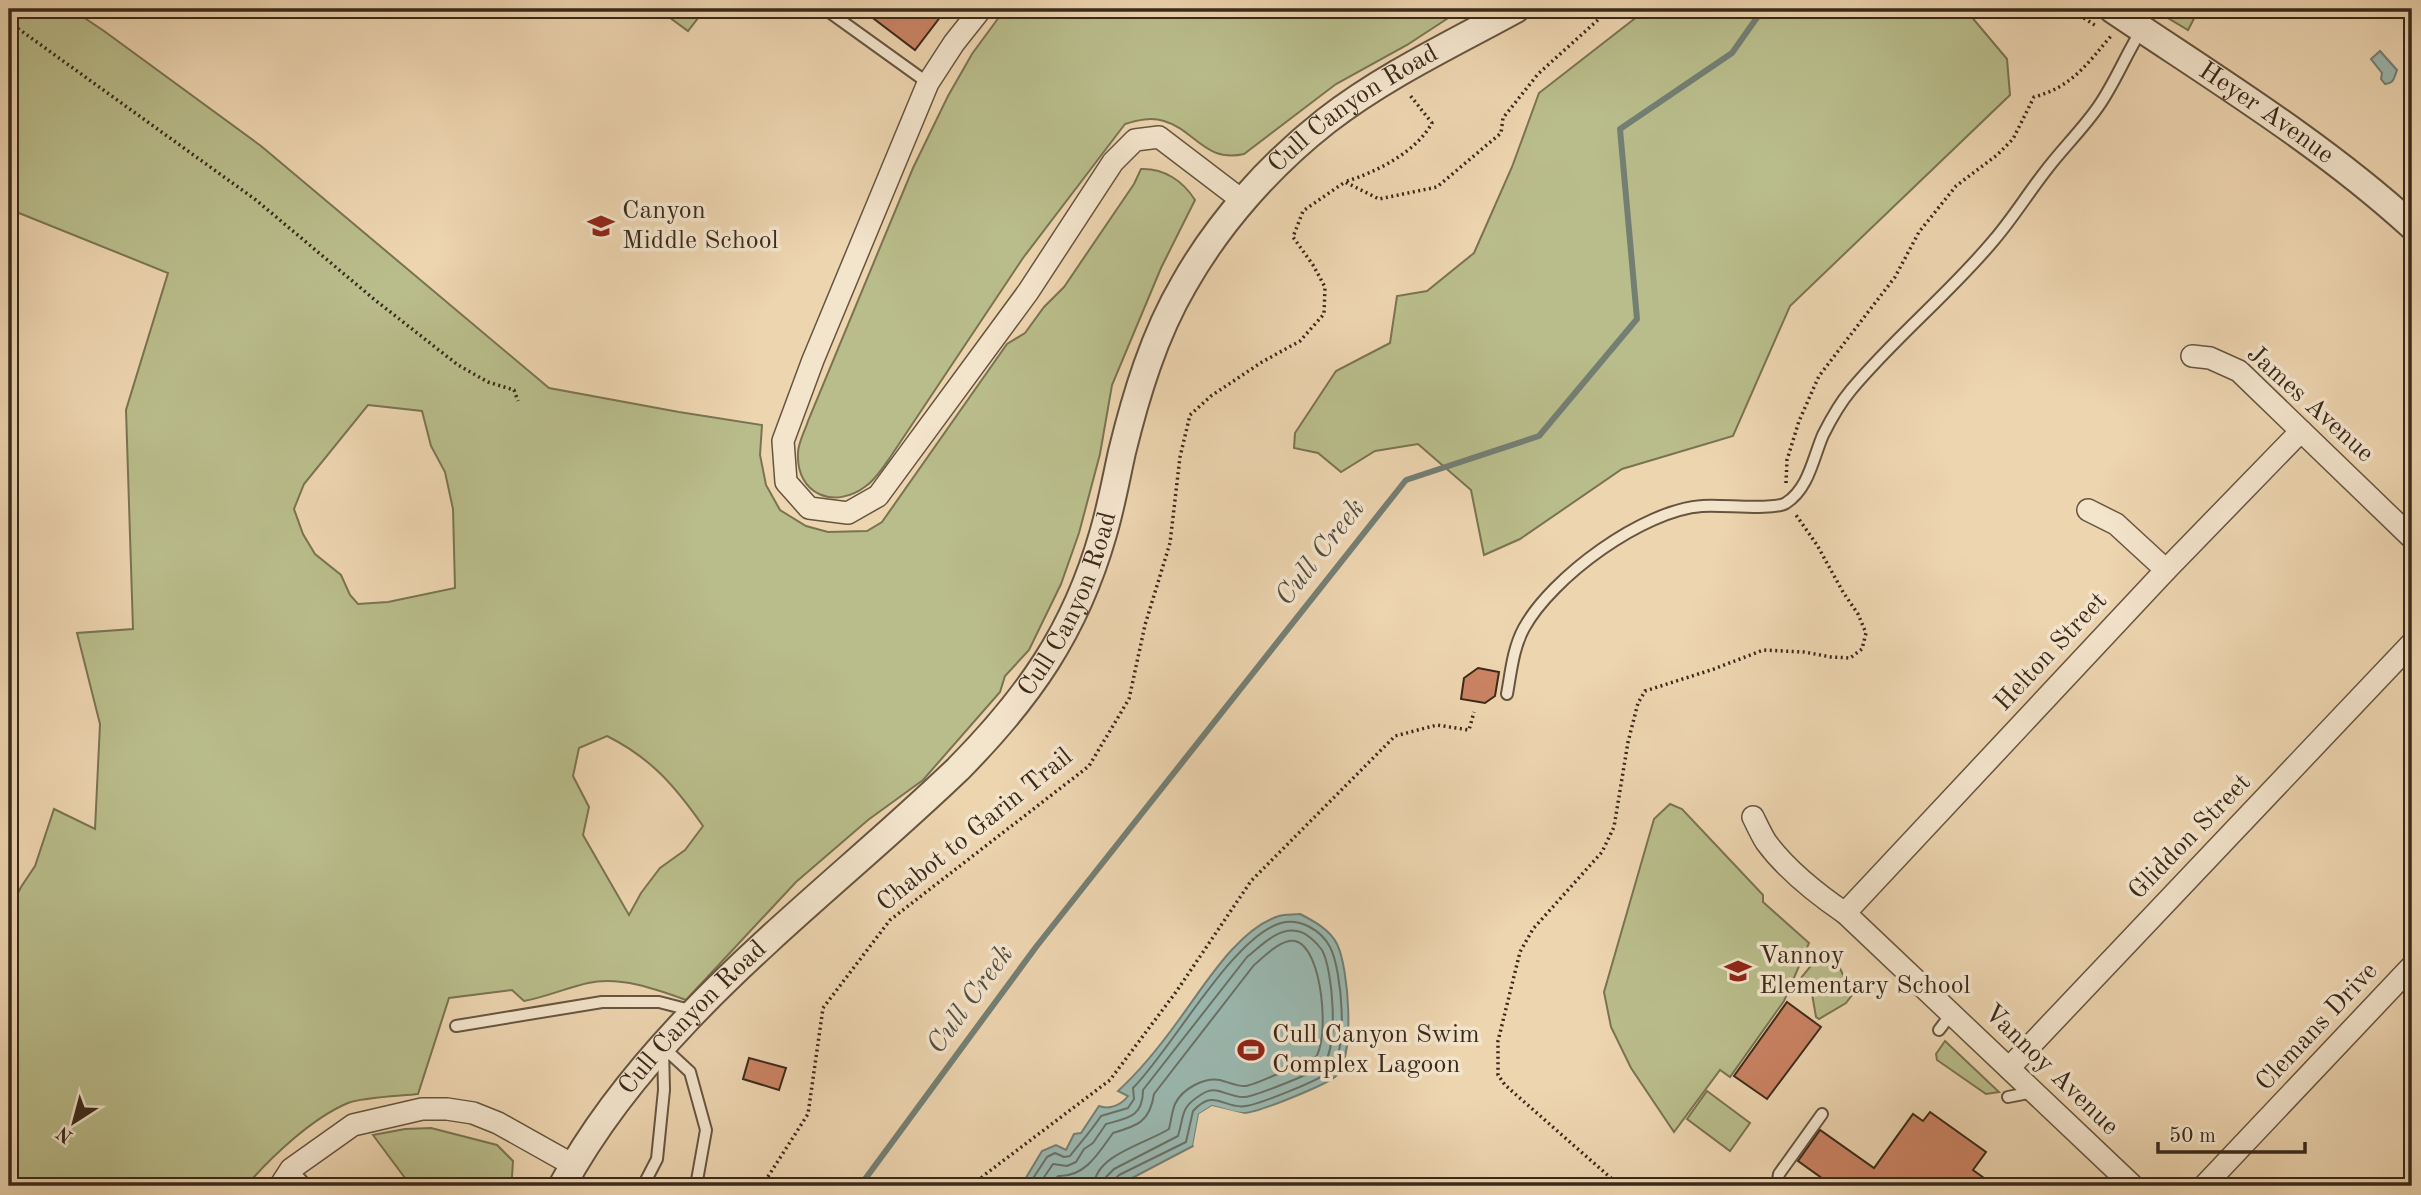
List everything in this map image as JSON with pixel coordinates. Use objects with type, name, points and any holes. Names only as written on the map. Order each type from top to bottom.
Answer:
[{"type":"street","points":[[981,9],[928,83],[813,360],[783,441],[786,482],[809,508],[848,513],[878,496],[1028,292],[1113,162],[1135,140],[1159,137],[1244,201]]},
{"type":"street","name":"Cull Canyon Road","points":[[568,1176],[616,1105],[694,1011],[958,769],[991,736],[1032,686],[1057,645],[1088,580],[1103,533],[1139,391],[1165,321],[1184,284],[1212,241],[1244,201],[1265,177],[1325,122],[1396,75],[1516,9]]},
{"type":"street","name":"Heyer Avenue","points":[[2112,9],[2327,155],[2380,196],[2412,226]]},
{"type":"street","name":"James Avenue","points":[[2192,356],[2210,358],[2239,370],[2412,538]]},
{"type":"street","name":"Helton Street","points":[[1845,913],[2166,570],[2301,431]]},
{"type":"street","points":[[2088,510],[2116,524],[2166,570]]},
{"type":"street","name":"Gliddon Street","points":[[2009,1068],[2412,643]]},
{"type":"street","name":"Vannoy Avenue","points":[[1753,817],[1766,841],[1782,859],[1827,901],[1845,913],[1945,1022],[2009,1068],[2133,1186]]},
{"type":"street","name":"Clemans Drive","points":[[2204,1186],[2412,966]]},
{"type":"street","points":[[285,1177],[353,1125],[422,1109],[473,1113],[498,1123],[568,1176]]},
{"type":"lane","points":[[825,9],[928,83]]},
{"type":"lane","points":[[1507,694],[1515,649],[1523,629],[1538,606],[1564,579],[1612,543],[1670,513],[1699,506],[1777,507],[1796,494],[1807,478],[1824,433],[1851,390],[1919,316],[1992,243],[2045,171],[2098,107],[2142,29]]},
{"type":"lane","points":[[456,1026],[602,1002],[659,1002],[694,1011]]},
{"type":"lane","points":[[643,1186],[657,1159],[664,1090],[663,1047]]},
{"type":"lane","points":[[663,1047],[690,1072],[706,1130],[696,1186]]},
{"type":"lane","points":[[2008,1097],[2033,1092]]},
{"type":"lane","points":[[1777,1186],[1779,1174],[1822,1114]]},
{"type":"lane","points":[[285,1177],[307,1186]]},
{"type":"path","points":[[1345,181],[1379,199],[1437,187],[1501,133],[1503,118],[1538,74],[1610,9]]},
{"type":"path","points":[[1619,1186],[1498,1075],[1498,1041],[1520,952],[1533,929],[1602,852],[1614,827],[1628,742],[1638,703],[1645,691],[1763,650],[1850,658],[1862,649],[1866,633],[1858,614],[1817,545],[1786,503],[1787,460],[1799,421],[1819,376],[1895,277],[1919,232],[1956,186],[1997,155],[2013,139],[2034,97],[2051,93],[2073,80],[2111,36],[2070,9]]},
{"type":"path","points":[[9,22],[256,200],[375,300],[458,365],[488,383],[514,390],[518,401]]},
{"type":"path","points":[[1345,181],[1364,176],[1402,153],[1425,136],[1432,123],[1396,75]]},
{"type":"path","name":"Chabot to Garin Trail","points":[[762,1186],[808,1114],[823,1008],[890,919],[1089,766],[1129,699],[1145,625],[1170,543],[1180,457],[1190,415],[1212,396],[1262,362],[1300,341],[1324,314],[1325,287],[1293,237],[1303,211],[1345,181]]},
{"type":"path","points":[[974,1186],[983,1176],[1110,1080],[1176,992],[1251,881],[1395,736],[1437,725],[1469,730],[1474,712]]},
{"type":"green space","points":[[9,9],[71,9],[261,146],[549,388],[762,425],[760,455],[766,485],[780,510],[806,526],[828,532],[867,531],[882,522],[1007,344],[1025,333],[1044,307],[1064,287],[1134,184],[1141,169],[1165,173],[1172,177],[1185,187],[1195,200],[1161,268],[1112,385],[1100,454],[1079,533],[1061,584],[1029,650],[1005,676],[1000,692],[923,780],[868,820],[796,882],[686,1000],[650,988],[613,981],[588,983],[524,1001],[512,990],[449,998],[418,1094],[363,1099],[334,1110],[293,1139],[246,1186],[9,1186],[9,911],[35,866],[54,809],[95,829],[100,724],[77,633],[133,629],[126,410],[168,273],[9,209]],"holes":[[[368,405],[422,411],[431,446],[445,472],[453,509],[455,588],[388,602],[358,604],[350,595],[341,575],[315,554],[303,534],[294,509],[304,484]],[[607,736],[637,754],[661,774],[703,826],[685,850],[660,868],[629,915],[583,835],[589,807],[573,776],[579,748]]]},
{"type":"green space","points":[[658,9],[705,9],[688,31]]},
{"type":"green space","points":[[1005,9],[1462,9],[1407,45],[1336,84],[1244,154],[1219,154],[1175,125],[1164,121],[1154,119],[1125,124],[1023,258],[876,476],[866,486],[842,497],[820,494],[810,488],[803,479],[799,467],[798,449],[802,437],[913,168],[972,54]]},
{"type":"green space","points":[[1647,9],[1965,9],[2007,59],[2010,95],[1790,306],[1733,436],[1622,469],[1520,539],[1484,555],[1471,490],[1418,444],[1375,451],[1341,472],[1318,453],[1294,448],[1295,433],[1336,371],[1390,343],[1397,296],[1427,291],[1474,253],[1512,167],[1539,93]]},
{"type":"green space","points":[[2153,9],[2199,9],[2188,30]]},
{"type":"green space","points":[[1670,804],[1682,809],[1763,895],[1763,902],[1809,943],[1784,1001],[1730,1077],[1720,1070],[1674,1132],[1631,1068],[1611,1027],[1604,992],[1654,819]]},
{"type":"green space","points":[[1823,951],[1839,966],[1852,995],[1846,1003],[1819,1019],[1816,1017],[1811,988],[1800,979]]},
{"type":"green space","points":[[1945,1041],[1999,1092],[1986,1094],[1937,1060],[1936,1054]]},
{"type":"green space","points":[[1707,1091],[1750,1123],[1730,1151],[1687,1119]]},
{"type":"green space","points":[[431,1128],[497,1145],[513,1161],[512,1177],[508,1186],[411,1186],[373,1135],[405,1129]]},
{"type":"water","points":[[2380,51],[2397,70],[2394,79],[2385,84],[2381,79],[2382,73],[2371,59]]},
{"type":"water","name":"Cull Canyon Swim Complex Lagoon","points":[[1300,914],[1330,934],[1337,944],[1345,972],[1348,1031],[1343,1064],[1337,1075],[1307,1091],[1250,1112],[1235,1112],[1212,1106],[1199,1114],[1193,1146],[1117,1186],[1021,1186],[1042,1151],[1056,1145],[1066,1150],[1074,1134],[1081,1133],[1099,1106],[1111,1107],[1128,1096],[1118,1091],[1157,1049],[1235,946],[1264,923],[1281,915]]},
{"type":"pier","points":[[1212,1106],[1245,1114],[1241,1116],[1213,1109],[1202,1116],[1197,1144],[1193,1146],[1199,1114]]},
{"type":"building","points":[[861,9],[932,9],[941,16],[915,50]]},
{"type":"building","points":[[1478,668],[1499,672],[1495,696],[1485,703],[1461,699],[1464,678]]},
{"type":"building","points":[[1787,1002],[1821,1027],[1767,1099],[1734,1076]]},
{"type":"building","points":[[749,1058],[786,1068],[779,1090],[743,1079]]},
{"type":"building","points":[[1930,1112],[1986,1152],[1973,1170],[1995,1186],[1833,1186],[1798,1161],[1820,1130],[1874,1168],[1913,1114],[1923,1121]]},
{"type":"waterway","name":"Cull Creek","points":[[860,1186],[1036,947],[1406,480],[1539,436],[1637,319],[1620,129],[1732,53],[1763,9]]},
{"type":"place","name":"Canyon Middle School","points":[[601,226]]},
{"type":"place","name":"Vannoy Elementary School","points":[[1738,971]]},
{"type":"place","name":"Cull Canyon Swim Complex Lagoon","points":[[1251,1050]]}]
